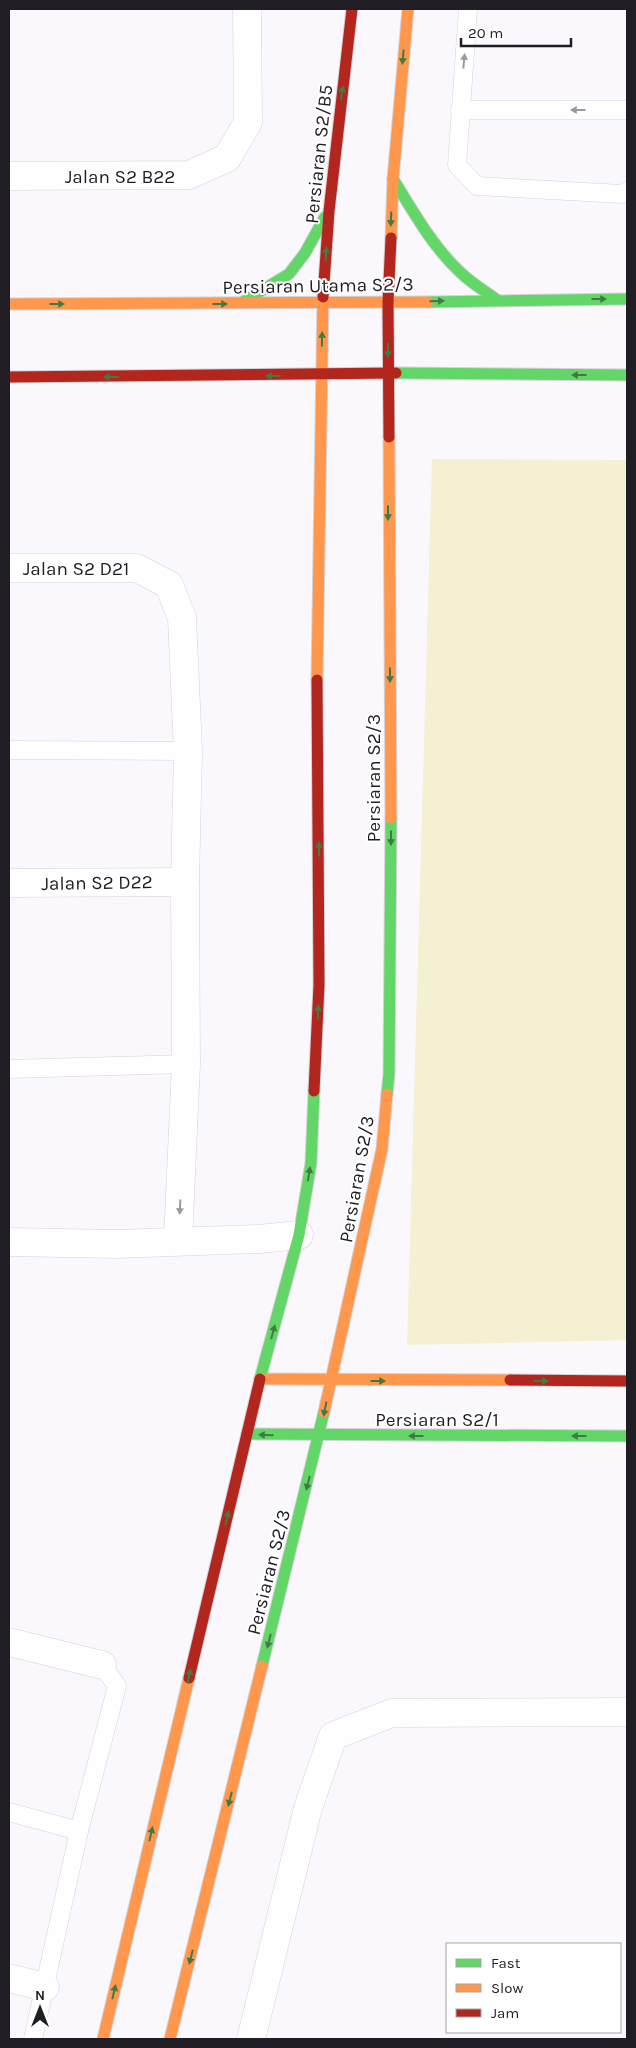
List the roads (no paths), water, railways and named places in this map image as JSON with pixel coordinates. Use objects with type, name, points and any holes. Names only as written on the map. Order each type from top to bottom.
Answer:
[{"type":"main road","name":"Persiaran S2/B5","points":[[103,2039],[260,1379],[299,1235],[311,1163],[319,984],[318,657],[323,303],[328,211],[352,9]]},
{"type":"main road","points":[[388,302],[393,178],[408,9]]},
{"type":"main road","points":[[393,178],[416,218],[437,247],[462,273],[497,300]]},
{"type":"main road","points":[[239,304],[289,274],[305,254],[328,211]]},
{"type":"main road","name":"Persiaran Utama S2/3","points":[[9,304],[239,304],[627,299]]},
{"type":"main road","name":"Persiaran S2/3","points":[[170,2039],[319,1436],[382,1149],[389,1075],[391,866],[388,302]]},
{"type":"main road","points":[[9,378],[387,374],[627,375]]},
{"type":"main road","name":"Persiaran S2/1","points":[[260,1379],[330,1381],[627,1381]]},
{"type":"main road","name":"Persiaran S2/1","points":[[247,1434],[319,1436],[627,1436]]},
{"type":"street","name":"Jalan S2 B22","points":[[9,176],[189,176],[227,158],[248,122],[247,9]]},
{"type":"street","name":"Jalan S2 D21","points":[[9,568],[137,568],[169,586],[182,618],[188,751]]},
{"type":"street","points":[[178,1240],[186,1064],[184,882],[188,751]]},
{"type":"street","name":"Jalan S2 D22","points":[[9,883],[184,882]]},
{"type":"street","points":[[9,1242],[117,1244],[178,1240],[259,1239],[299,1235]]},
{"type":"street","points":[[9,1642],[102,1665]]},
{"type":"street","points":[[251,2039],[308,1808],[333,1736],[392,1713],[627,1712]]},
{"type":"street","points":[[9,1978],[46,1987]]},
{"type":"lane","points":[[468,9],[456,164],[477,186],[622,194],[627,191]]},
{"type":"lane","points":[[460,110],[627,110]]},
{"type":"lane","points":[[9,750],[188,751]]},
{"type":"lane","points":[[9,1069],[186,1064]]},
{"type":"lane","points":[[33,2039],[79,1831],[117,1686],[102,1665]]},
{"type":"lane","points":[[9,1812],[79,1831]]}]
